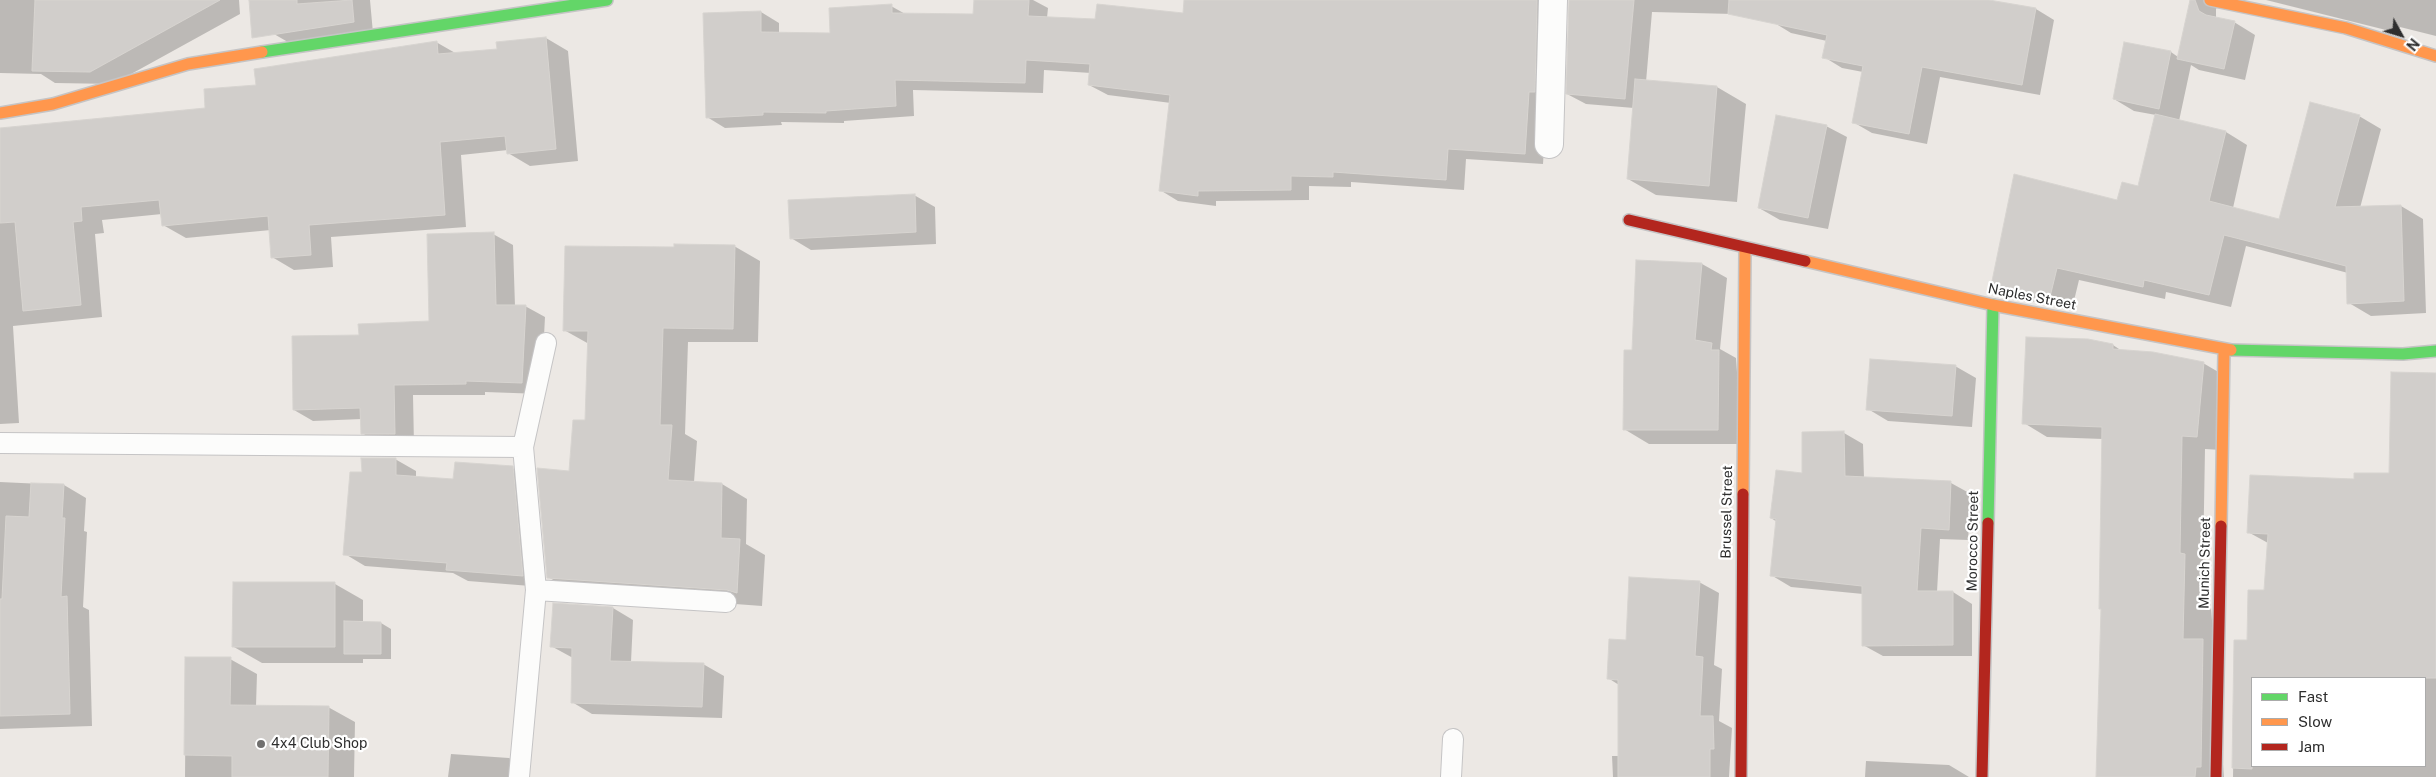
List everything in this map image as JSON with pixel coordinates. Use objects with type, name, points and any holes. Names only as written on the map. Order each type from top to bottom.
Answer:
[{"type":"street","points":[[0,113],[53,104],[188,64],[577,2],[607,0]]},
{"type":"street","points":[[1549,144],[1553,0]]},
{"type":"street","points":[[2210,0],[2346,28],[2436,56]]},
{"type":"street","name":"Naples Street","points":[[1629,220],[1993,305],[2224,350],[2403,354],[2436,351]]},
{"type":"street","name":"Brussel Street","points":[[1741,777],[1745,248]]},
{"type":"street","name":"Morocco Street","points":[[1982,777],[1993,305]]},
{"type":"street","name":"Munich Street","points":[[2216,777],[2224,350]]},
{"type":"lane","points":[[519,777],[536,590],[523,447],[546,343]]},
{"type":"lane","points":[[0,443],[523,447]]},
{"type":"lane","points":[[536,590],[726,602]]},
{"type":"lane","points":[[1451,777],[1453,740]]},
{"type":"building","points":[[35,0],[220,0],[90,72],[32,71]]},
{"type":"building","points":[[249,0],[297,0],[297,4],[352,0],[354,22],[252,38]]},
{"type":"building","points":[[974,0],[1029,0],[1028,16],[1095,19],[1097,4],[1183,13],[1184,0],[1537,0],[1535,92],[1529,92],[1525,154],[1448,149],[1446,180],[1333,172],[1333,177],[1291,176],[1291,190],[1198,191],[1198,196],[1159,191],[1170,95],[1088,85],[1090,64],[1026,60],[1025,83],[895,80],[896,106],[826,111],[826,113],[763,112],[763,115],[706,118],[703,13],[761,11],[761,32],[830,33],[829,8],[892,4],[892,13],[973,14]]},
{"type":"building","points":[[1569,0],[1634,0],[1625,99],[1566,94]]},
{"type":"building","points":[[1729,0],[1989,0],[2036,8],[2022,85],[1922,67],[1909,134],[1852,123],[1863,66],[1822,58],[1827,35],[1728,14]]},
{"type":"building","points":[[2190,0],[2195,0],[2199,11],[2206,15],[2235,21],[2224,69],[2177,59]]},
{"type":"building","points":[[546,37],[556,149],[507,154],[505,136],[440,142],[445,215],[309,225],[311,255],[271,258],[268,216],[162,226],[159,200],[81,207],[82,221],[73,222],[81,305],[23,311],[15,222],[0,223],[0,128],[205,108],[204,89],[256,85],[254,69],[437,41],[438,54],[497,49],[496,42]]},
{"type":"building","points":[[2124,42],[2171,51],[2159,109],[2113,99]]},
{"type":"building","points":[[1635,79],[1717,86],[1709,186],[1627,179]]},
{"type":"building","points":[[2310,102],[2360,115],[2335,207],[2401,205],[2404,301],[2347,304],[2346,266],[2224,235],[2209,295],[2144,280],[2143,287],[2057,268],[2050,297],[1991,286],[2014,174],[2117,200],[2122,182],[2138,186],[2155,114],[2226,131],[2209,201],[2279,219]]},
{"type":"building","points":[[1776,115],[1827,125],[1808,218],[1758,208]]},
{"type":"building","points":[[915,194],[916,232],[790,239],[788,200]]},
{"type":"building","points":[[494,232],[496,305],[526,305],[522,383],[466,381],[466,384],[394,385],[395,434],[361,434],[360,408],[293,410],[292,336],[359,335],[358,324],[429,321],[427,234]]},
{"type":"building","points":[[674,244],[735,245],[733,329],[663,328],[660,425],[672,425],[668,480],[722,483],[721,538],[740,539],[737,593],[727,590],[547,578],[537,468],[569,471],[573,420],[585,420],[588,331],[563,331],[565,246],[674,247]]},
{"type":"building","points":[[1636,260],[1702,263],[1695,340],[1712,343],[1711,350],[1719,350],[1718,430],[1623,430],[1624,350],[1632,350]]},
{"type":"building","points":[[2026,337],[2088,339],[2113,344],[2113,349],[2153,352],[2204,362],[2197,437],[2182,436],[2180,553],[2185,554],[2183,639],[2203,639],[2201,767],[2196,767],[2195,777],[2096,777],[2101,609],[2099,609],[2102,427],[2022,424]]},
{"type":"building","points":[[1870,359],[1956,365],[1952,416],[1866,410]]},
{"type":"building","points":[[2391,372],[2436,373],[2436,678],[2251,677],[2252,769],[2232,768],[2234,640],[2247,640],[2248,590],[2264,590],[2268,534],[2247,533],[2250,475],[2354,479],[2354,473],[2389,473]]},
{"type":"building","points":[[1844,431],[1845,476],[1951,481],[1949,530],[1921,528],[1917,591],[1953,591],[1953,645],[1862,646],[1862,586],[1770,576],[1776,519],[1770,518],[1776,470],[1802,473],[1802,432]]},
{"type":"building","points":[[361,458],[396,458],[396,475],[453,479],[455,462],[513,466],[523,576],[446,570],[447,563],[343,555],[350,472],[362,472]]},
{"type":"building","points":[[31,483],[64,484],[62,518],[65,518],[61,597],[67,596],[70,714],[0,716],[0,599],[2,599],[6,516],[29,517]]},
{"type":"building","points":[[1629,577],[1700,581],[1695,656],[1703,657],[1700,716],[1713,716],[1714,749],[1710,749],[1710,777],[1618,777],[1618,680],[1607,679],[1609,639],[1626,640]]},
{"type":"building","points":[[233,582],[335,582],[335,647],[232,647]]},
{"type":"building","points":[[553,603],[613,607],[610,661],[704,663],[702,707],[571,703],[572,648],[550,647]]},
{"type":"building","points":[[344,621],[381,622],[381,654],[344,654]]},
{"type":"building","points":[[185,657],[231,657],[230,705],[329,706],[328,777],[232,777],[232,756],[184,755]]},
{"type":"traffic: fast","points":[[262,52],[607,0]]},
{"type":"traffic: fast","points":[[1988,523],[1993,305]]},
{"type":"traffic: fast","points":[[2231,350],[2403,354],[2436,351]]},
{"type":"traffic: slow","points":[[2210,0],[2346,28],[2436,56]]},
{"type":"traffic: slow","points":[[0,113],[53,104],[188,64],[262,52]]},
{"type":"traffic: slow","points":[[1743,494],[1745,248]]},
{"type":"traffic: slow","points":[[1805,261],[1993,305],[2231,350]]},
{"type":"traffic: slow","points":[[2221,526],[2224,350]]},
{"type":"traffic: jam","points":[[1629,220],[1805,261]]},
{"type":"traffic: jam","points":[[1741,777],[1743,494]]},
{"type":"traffic: jam","points":[[1982,777],[1988,523]]},
{"type":"traffic: jam","points":[[2216,777],[2221,526]]},
{"type":"place","name":"4x4 Club Shop","points":[[261,744]]}]
